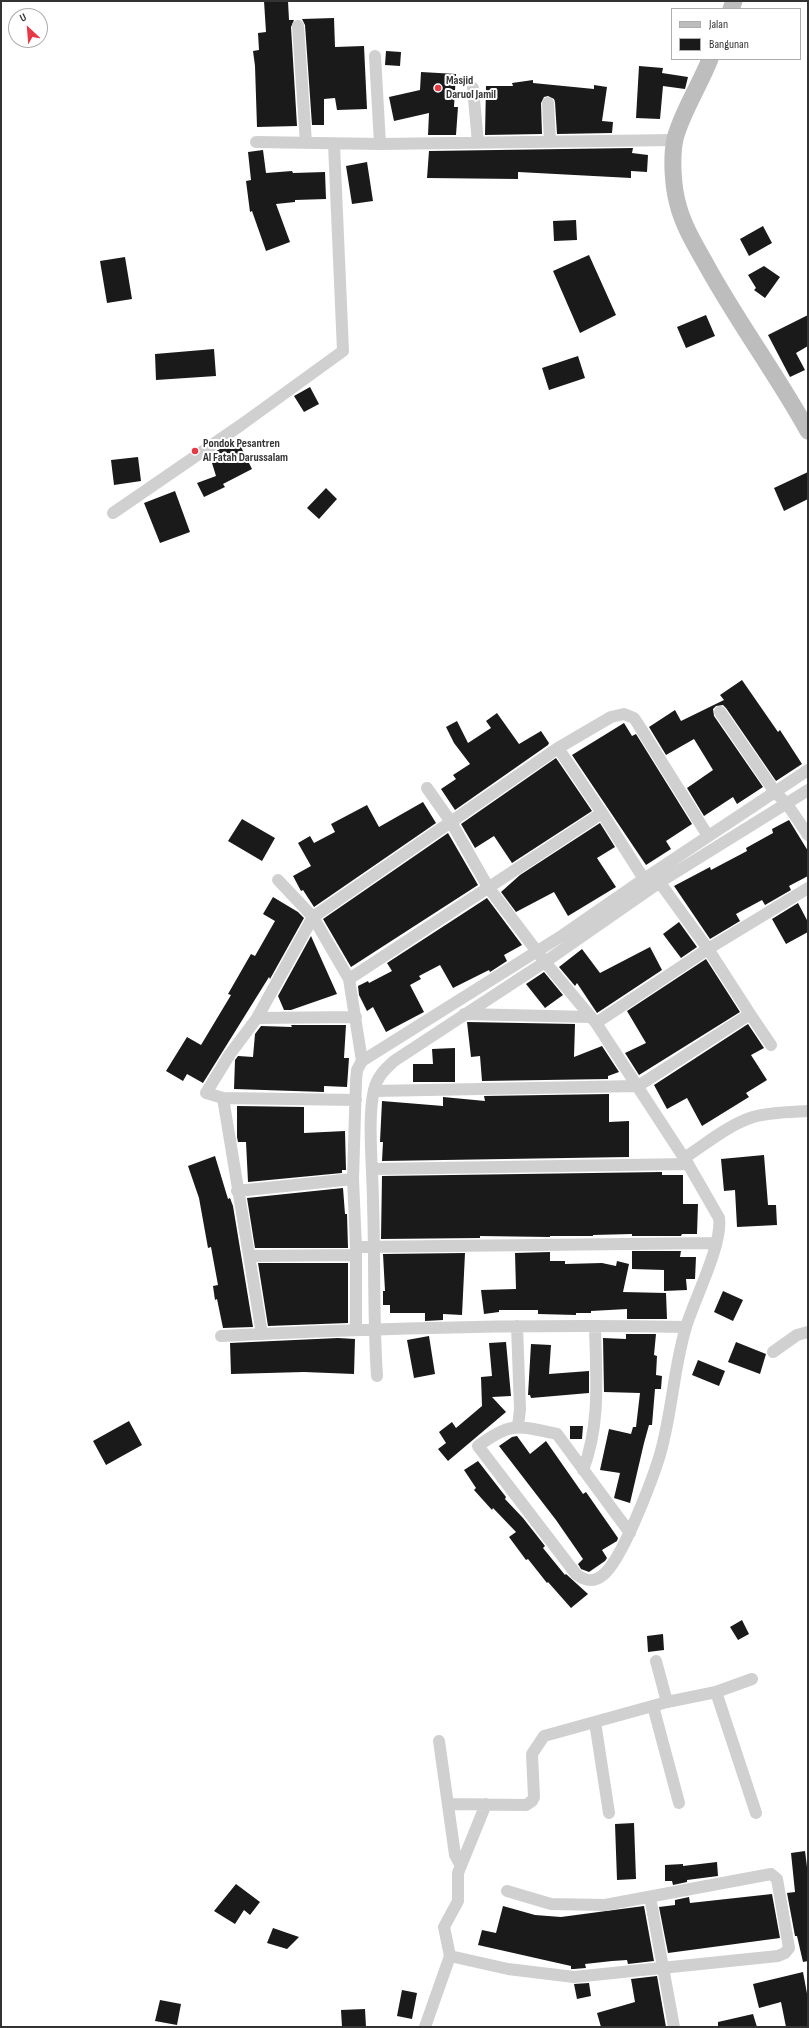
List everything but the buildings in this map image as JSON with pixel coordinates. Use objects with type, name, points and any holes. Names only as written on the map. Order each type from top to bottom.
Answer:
[{"type":"street","points":[[298,26],[306,143]]},
{"type":"street","points":[[375,56],[380,144]]},
{"type":"street","points":[[710,60],[700,85],[684,116],[675,140],[673,185],[678,207],[689,234],[725,299],[807,425]]},
{"type":"street","points":[[473,88],[478,143]]},
{"type":"street","points":[[548,103],[550,142]]},
{"type":"street","points":[[256,142],[380,144],[675,140]]},
{"type":"street","points":[[113,513],[241,425],[342,351],[334,144]]},
{"type":"street","points":[[720,712],[775,792],[787,804],[808,835]]},
{"type":"street","points":[[356,1100],[223,1098],[206,1093],[230,1054],[257,1018],[313,917],[558,748],[610,717],[624,714],[634,718],[708,836]]},
{"type":"street","points":[[558,748],[602,813],[708,949],[771,1045]]},
{"type":"street","points":[[377,1376],[374,1329],[375,1246],[372,1126],[374,1091],[382,1072],[394,1061],[545,962],[708,836],[808,770]]},
{"type":"street","points":[[427,788],[451,822],[488,887],[545,962],[594,1020],[686,1161],[719,1218],[720,1228],[716,1243],[686,1327],[659,1458],[630,1533],[604,1574],[596,1579],[590,1580],[584,1580],[576,1574],[478,1446],[498,1432],[518,1426],[557,1434],[630,1533]]},
{"type":"street","points":[[362,1061],[652,878],[787,804],[808,790]]},
{"type":"street","points":[[349,979],[602,813]]},
{"type":"street","points":[[278,880],[313,917],[349,979],[356,1017],[362,1061],[358,1070],[353,1178],[356,1251],[356,1329]]},
{"type":"street","points":[[464,1014],[594,1020],[808,888]]},
{"type":"street","points":[[374,1091],[638,1086],[750,1014]]},
{"type":"street","points":[[257,1018],[356,1017]]},
{"type":"street","points":[[223,1098],[237,1191],[250,1256],[262,1334]]},
{"type":"street","points":[[372,1169],[686,1161],[737,1124],[753,1117],[774,1113],[808,1111]]},
{"type":"street","points":[[237,1191],[353,1178]]},
{"type":"street","points":[[250,1256],[356,1251],[375,1246],[716,1243]]},
{"type":"street","points":[[221,1336],[356,1329],[517,1326],[686,1327]]},
{"type":"street","points":[[517,1326],[520,1409],[518,1426]]},
{"type":"street","points":[[584,1470],[589,1456],[596,1419],[595,1326]]},
{"type":"street","points":[[773,1352],[797,1335],[808,1332]]},
{"type":"street","points":[[656,1661],[667,1702]]},
{"type":"street","points":[[449,1804],[526,1805],[532,1801],[534,1796],[532,1754],[537,1744],[544,1736],[667,1702],[716,1692],[752,1679]]},
{"type":"street","points":[[716,1692],[756,1813]]},
{"type":"street","points":[[653,1706],[679,1803]]},
{"type":"street","points":[[595,1722],[609,1813]]},
{"type":"street","points":[[439,1741],[455,1855],[461,1866]]},
{"type":"street","points":[[425,2027],[450,1956],[444,1927],[458,1901],[458,1873],[486,1804]]},
{"type":"street","points":[[450,1956],[508,1969],[574,1977],[778,1956],[785,1953],[788,1948],[777,1879],[771,1874],[605,1905],[550,1904],[507,1891]]},
{"type":"street","points":[[650,1896],[674,2027]]},
{"type":"place","name":"Masjid Daruol Jamil","points":[[438,88]]},
{"type":"place","name":"Pondok Pesantren Al Fatah Darussalam","points":[[195,451]]}]
